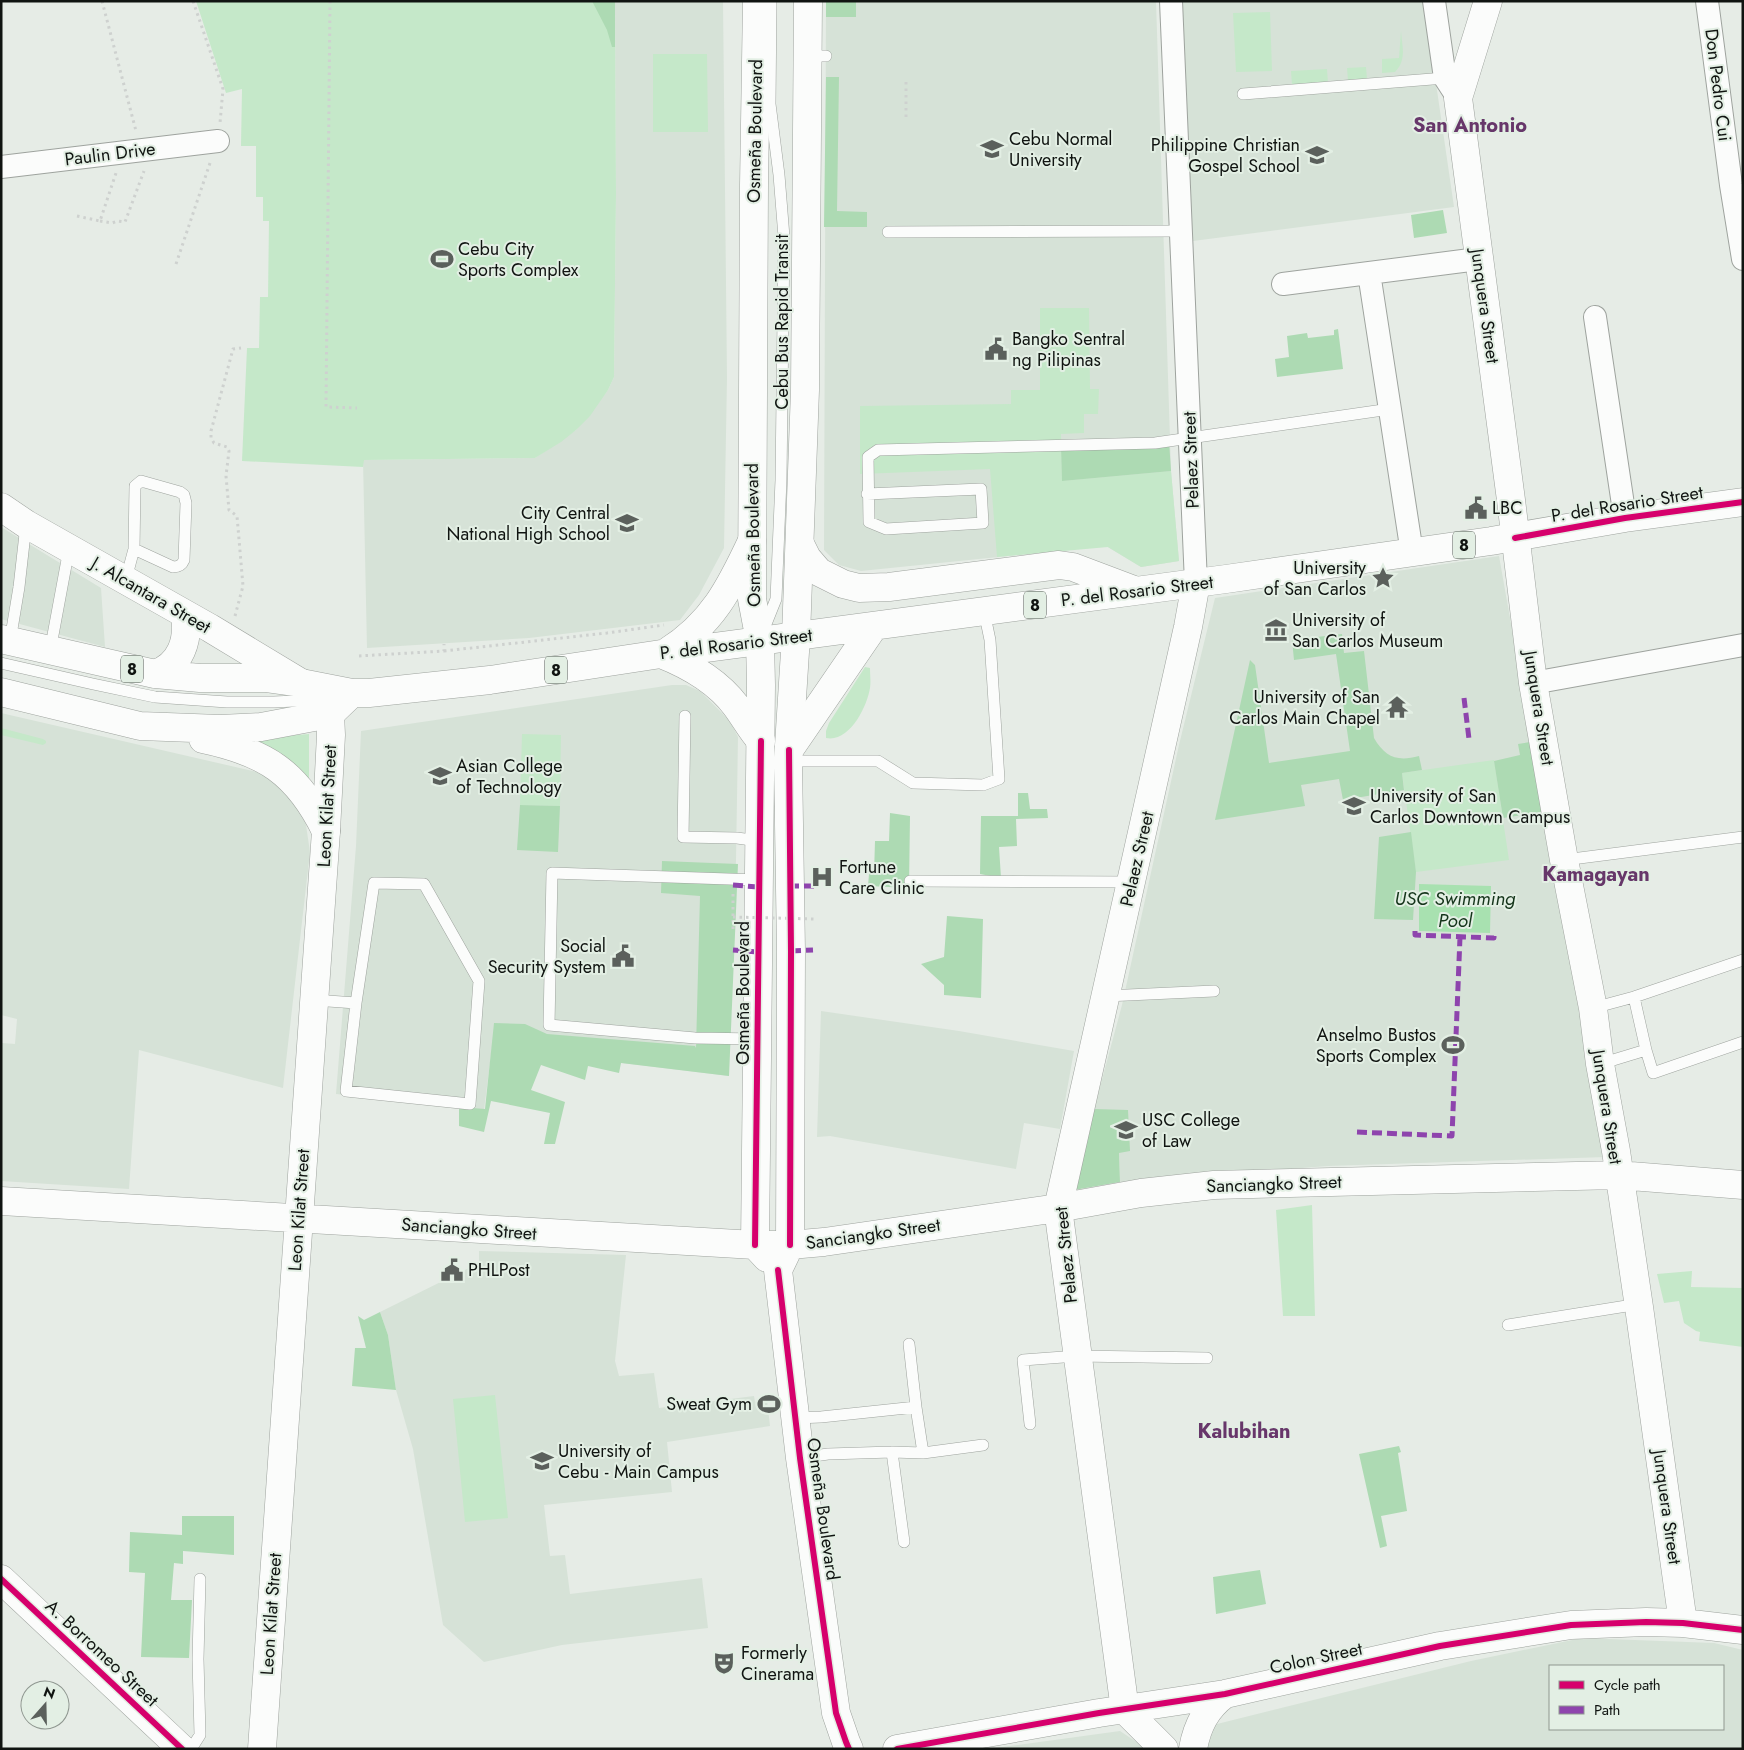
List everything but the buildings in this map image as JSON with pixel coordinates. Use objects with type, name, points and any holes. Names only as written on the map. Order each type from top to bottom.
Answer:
[{"type":"main road","name":"Osmeña Boulevard","points":[[755,1245],[758,1039],[746,883],[759,841],[761,741],[760,641],[752,599],[757,1]]},
{"type":"main road","points":[[755,1245],[778,1270],[790,1245],[791,951],[788,755],[800,544],[817,56],[808,1]]},
{"type":"main road","name":"Junquera Street","points":[[1488,1],[1451,88],[1478,259],[1533,683],[1564,860],[1593,1008],[1600,1064],[1616,1151],[1683,1623]]},
{"type":"main road","name":"P. del Rosario Street","points":[[352,693],[490,680],[663,654],[1412,553],[1515,538],[1625,518],[1743,502]]},
{"type":"main road","name":"J. Alcantara Street","points":[[1,507],[26,524],[126,579],[186,615],[317,699]]},
{"type":"main road","points":[[752,541],[726,592],[709,617],[691,636],[663,654],[688,667],[720,689],[736,706],[750,730],[761,741]]},
{"type":"main road","points":[[800,544],[807,558],[819,572],[843,584],[859,588],[889,587],[1059,565],[1073,567],[1138,591]]},
{"type":"main road","name":"Pelaez Street","points":[[1125,1710],[1058,1208],[1188,627],[1196,583]]},
{"type":"main road","points":[[155,674],[163,672],[171,666],[180,655],[187,632],[186,615]]},
{"type":"main road","points":[[788,755],[874,626]]},
{"type":"main road","name":"8","points":[[4,647],[50,651],[155,674],[200,678],[265,678],[317,699]]},
{"type":"main road","name":"8","points":[[1,692],[140,726],[220,729],[261,727],[317,699],[352,693]]},
{"type":"main road","points":[[317,699],[352,693]]},
{"type":"main road","name":"Leon Kilat Street","points":[[262,1749],[326,831],[331,735],[317,699]]},
{"type":"main road","points":[[140,726],[242,748],[262,758],[284,772],[297,785],[310,802],[326,831]]},
{"type":"main road","name":"Sanciangko Street","points":[[1,1201],[521,1233],[755,1245],[790,1245],[824,1242],[1058,1208],[1141,1193],[1214,1184],[1618,1175],[1743,1185]]},
{"type":"main road","name":"Osmeña Boulevard","points":[[778,1270],[800,1458],[836,1713],[850,1749]]},
{"type":"main road","name":"A. Borromeo Street","points":[[1,1579],[182,1749]]},
{"type":"main road","name":"Colon Street","points":[[897,1749],[941,1744],[1125,1710],[1225,1694],[1440,1646],[1571,1625],[1646,1622],[1683,1623],[1743,1630]]},
{"type":"main road","points":[[1193,1749],[1195,1736],[1204,1715],[1225,1694]]},
{"type":"main road","points":[[1125,1710],[1164,1749]]},
{"type":"main road","points":[[827,1749],[836,1713]]},
{"type":"street","name":"Pelaez Street","points":[[1171,1],[1196,583]]},
{"type":"street","points":[[1434,1],[1451,88]]},
{"type":"street","name":"Don Pedro Cui","points":[[1707,1],[1737,184],[1743,259]]},
{"type":"street","name":"Paulin Drive","points":[[1,167],[218,141]]},
{"type":"street","points":[[1283,284],[1478,259]]},
{"type":"street","points":[[1369,273],[1412,553]]},
{"type":"street","points":[[1595,317],[1625,518]]},
{"type":"street","points":[[1533,683],[1743,646]]},
{"type":"lane","name":"Cebu Bus Rapid Transit","points":[[760,641],[776,599],[780,480],[784,237],[770,104],[771,1]]},
{"type":"lane","points":[[1243,94],[1451,88]]},
{"type":"lane","points":[[888,232],[1181,231]]},
{"type":"lane","points":[[867,494],[981,489],[983,523],[886,529],[869,522],[867,494],[868,457],[878,450],[1155,443],[1390,409]]},
{"type":"lane","points":[[126,579],[134,549],[134,490],[137,483],[141,482],[180,492],[184,495],[186,513],[184,560],[182,564],[178,567],[173,567],[134,549]]},
{"type":"lane","points":[[26,524],[24,588],[4,647],[93,684],[155,697],[256,702],[317,699]]},
{"type":"lane","points":[[50,651],[54,597],[70,548]]},
{"type":"lane","points":[[788,755],[878,761],[913,783],[983,785],[999,779],[990,640],[984,611]]},
{"type":"lane","points":[[685,716],[683,836],[759,841]]},
{"type":"lane","points":[[1564,860],[1743,838]]},
{"type":"lane","points":[[746,883],[552,873],[549,1025],[695,1038],[758,1039]]},
{"type":"lane","points":[[910,881],[1131,882]]},
{"type":"lane","points":[[374,883],[424,884],[479,981],[470,1104],[346,1091],[356,1002],[374,883]]},
{"type":"lane","points":[[1593,1008],[1634,997],[1743,960]]},
{"type":"lane","points":[[1106,996],[1214,991]]},
{"type":"lane","points":[[1634,997],[1652,1073],[1743,1042]]},
{"type":"lane","points":[[314,1000],[356,1002]]},
{"type":"lane","points":[[1600,1064],[1646,1050]]},
{"type":"lane","points":[[1508,1325],[1639,1304]]},
{"type":"lane","points":[[909,1344],[923,1453]]},
{"type":"lane","points":[[1030,1424],[1023,1360],[1077,1356],[1207,1358]]},
{"type":"lane","points":[[796,1418],[916,1407]]},
{"type":"lane","points":[[800,1458],[828,1454],[923,1453],[983,1445]]},
{"type":"lane","points":[[892,1452],[904,1542]]},
{"type":"lane","points":[[191,1749],[200,1735],[198,1659],[200,1579]]},
{"type":"path","points":[[100,221],[132,151],[102,1]]},
{"type":"path","points":[[176,264],[218,141],[223,89],[193,1]]},
{"type":"path","points":[[330,1],[326,407],[357,408]]},
{"type":"path","points":[[906,79],[906,118]]},
{"type":"path","points":[[78,216],[112,224],[118,220],[125,222],[148,157],[132,151]]},
{"type":"path","points":[[234,617],[243,586],[237,516],[229,510],[228,501],[226,476],[229,450],[227,447],[214,443],[211,438],[211,431],[233,349],[241,348]]},
{"type":"path","points":[[360,656],[444,651],[672,624]]},
{"type":"path","points":[[444,644],[444,651]]},
{"type":"path","points":[[733,933],[733,917],[746,883]]},
{"type":"path","points":[[733,917],[814,919]]},
{"type":"shaded area","name":"Cebu City Sports Complex","points":[[196,1],[615,1],[616,194],[614,377],[608,390],[590,416],[576,430],[535,458],[364,460],[363,467],[242,461],[247,348],[259,348],[260,297],[268,297],[269,221],[263,221],[263,197],[256,197],[256,146],[241,146],[242,89],[226,93]]},
{"type":"shaded area","points":[[592,1],[615,1],[615,47],[612,47],[607,30]]},
{"type":"shaded area","points":[[615,1],[723,1],[727,378],[724,548],[699,595],[680,620],[529,638],[367,648],[363,460],[535,458],[576,430],[608,390],[614,377],[616,194]]},
{"type":"shaded area","name":"Bangko Sentral ng Pilipinas","points":[[826,1],[1156,1],[1171,471],[1179,561],[1141,567],[1106,546],[861,571],[839,565],[824,550]]},
{"type":"shaded area","points":[[826,1],[856,1],[856,17],[826,17]]},
{"type":"shaded area","name":"Philippine Christian Gospel School","points":[[1177,1],[1424,1],[1454,207],[1193,241]]},
{"type":"shaded area","points":[[1270,12],[1272,71],[1236,72],[1233,13]]},
{"type":"shaded area","points":[[1401,31],[1403,53],[1401,63],[1395,72],[1382,73],[1382,59],[1399,58]]},
{"type":"shaded area","points":[[653,54],[707,54],[708,132],[653,132]]},
{"type":"shaded area","points":[[1366,67],[1367,79],[1348,80],[1347,68]]},
{"type":"shaded area","points":[[1327,69],[1328,83],[1292,85],[1291,71]]},
{"type":"shaded area","points":[[826,77],[839,77],[837,211],[867,212],[867,227],[824,227]]},
{"type":"shaded area","points":[[1443,210],[1447,233],[1414,238],[1411,215]]},
{"type":"shaded area","points":[[1040,308],[1089,308],[1090,389],[1099,389],[1098,414],[1084,414],[1084,433],[1061,434],[1062,481],[1171,471],[1179,561],[1141,567],[1108,547],[997,557],[990,469],[860,474],[860,406],[1011,404],[1011,390],[1040,390]]},
{"type":"shaded area","points":[[1338,329],[1343,369],[1277,377],[1275,359],[1289,357],[1287,336],[1307,333],[1308,338],[1334,335],[1334,330]]},
{"type":"shaded area","points":[[1169,441],[1171,471],[1062,481],[1061,446]]},
{"type":"shaded area","points":[[1,527],[101,588],[105,647],[1,619]]},
{"type":"shaded area","name":"University of San Carlos Downtown Campus","points":[[1499,556],[1606,1157],[1328,1166],[1120,1182],[1119,1153],[1082,1154],[1122,1005],[1179,745],[1215,598]]},
{"type":"shaded area","points":[[1342,634],[1344,653],[1364,651],[1374,738],[1387,754],[1392,756],[1411,758],[1419,756],[1422,770],[1402,773],[1404,790],[1343,800],[1339,779],[1301,785],[1305,806],[1215,820],[1250,660],[1255,665],[1269,763],[1350,751],[1336,654],[1294,660],[1292,640]]},
{"type":"shaded area","points":[[865,667],[870,668],[870,686],[861,713],[856,722],[842,735],[826,738],[829,723]]},
{"type":"shaded area","points":[[672,685],[686,685],[700,691],[730,721],[738,737],[736,860],[728,1038],[729,1076],[492,1047],[484,1110],[336,1094],[356,846],[361,731]]},
{"type":"shaded area","points":[[1,713],[257,772],[273,779],[300,810],[306,825],[310,852],[283,1088],[139,1050],[129,1189],[1,1181],[2,1043],[15,1044],[17,1019],[1,1015]]},
{"type":"shaded area","points":[[1,728],[43,739],[46,743],[43,745],[1,735]]},
{"type":"shaded area","points":[[309,734],[309,779],[287,758],[252,739]]},
{"type":"shaded area","points":[[522,734],[561,735],[560,806],[520,805]]},
{"type":"shaded area","points":[[1530,742],[1542,812],[1503,818],[1494,761],[1520,755],[1518,744]]},
{"type":"shaded area","points":[[1494,760],[1509,860],[1416,872],[1402,773]]},
{"type":"shaded area","points":[[1018,793],[1028,793],[1030,809],[1047,809],[1048,818],[1016,819],[1017,846],[999,847],[1001,878],[980,874],[981,816],[1018,816]]},
{"type":"shaded area","points":[[520,805],[560,806],[558,852],[517,850]]},
{"type":"shaded area","points":[[890,813],[910,816],[909,888],[868,886],[869,874],[874,874],[875,841],[889,841]]},
{"type":"shaded area","points":[[1411,832],[1416,872],[1413,920],[1374,919],[1379,837]]},
{"type":"shaded area","points":[[662,861],[738,864],[729,1076],[621,1063],[619,1073],[588,1066],[585,1080],[541,1065],[531,1090],[565,1102],[555,1144],[544,1144],[550,1113],[491,1101],[484,1132],[459,1126],[459,1107],[485,1109],[494,1023],[525,1024],[547,1034],[695,1046],[696,1048],[700,896],[661,893]]},
{"type":"shaded area","points":[[947,916],[983,919],[981,998],[944,995],[944,985],[921,964],[944,957]]},
{"type":"shaded area","points":[[821,1011],[959,1031],[1074,1051],[1060,1129],[1024,1123],[1016,1169],[830,1136],[817,1137]]},
{"type":"shaded area","points":[[1094,1109],[1128,1110],[1130,1151],[1119,1153],[1120,1182],[1074,1190]]},
{"type":"shaded area","points":[[1312,1205],[1315,1316],[1283,1316],[1276,1210]]},
{"type":"shaded area","name":"University of Cebu - Main Campus","points":[[479,1251],[626,1255],[615,1361],[619,1376],[654,1373],[659,1408],[754,1396],[755,1402],[767,1400],[770,1426],[667,1442],[672,1492],[544,1505],[550,1556],[565,1555],[570,1594],[702,1578],[708,1628],[562,1645],[484,1662],[443,1625],[413,1449],[396,1390],[388,1335],[380,1312],[479,1263]]},
{"type":"shaded area","points":[[1692,1271],[1691,1287],[1743,1288],[1743,1347],[1699,1341],[1700,1332],[1684,1323],[1679,1301],[1664,1303],[1657,1274]]},
{"type":"shaded area","points":[[380,1312],[388,1335],[396,1390],[352,1386],[355,1348],[366,1348],[358,1316],[364,1320]]},
{"type":"shaded area","points":[[495,1395],[508,1518],[465,1522],[453,1399]]},
{"type":"shaded area","points":[[1399,1446],[1401,1452],[1398,1453],[1407,1511],[1381,1516],[1387,1546],[1380,1548],[1359,1454]]},
{"type":"shaded area","points":[[182,1516],[234,1516],[234,1555],[183,1551],[183,1564],[174,1563],[171,1600],[192,1600],[189,1658],[141,1657],[145,1573],[129,1572],[130,1532],[182,1535]]},
{"type":"shaded area","points":[[1260,1570],[1266,1604],[1216,1614],[1213,1577]]},
{"type":"shaded area","points":[[1582,1638],[1714,1643],[1743,1650],[1743,1749],[1198,1749],[1213,1725],[1471,1661]]},
{"type":"shaded area","points":[[1120,1731],[1147,1749],[988,1749]]},
{"type":"water","name":"USC Swimming Pool","points":[[1419,884],[1491,886],[1490,933],[1419,931]]},
{"type":"marked path","points":[[1464,698],[1469,739]]},
{"type":"marked path","points":[[733,885],[758,887]]},
{"type":"marked path","points":[[789,886],[814,886]]},
{"type":"marked path","points":[[1415,931],[1415,935],[1494,938],[1494,933]]},
{"type":"marked path","points":[[1357,1132],[1452,1136],[1460,937]]},
{"type":"marked path","points":[[733,950],[759,952]]},
{"type":"marked path","points":[[791,951],[813,950]]},
{"type":"cycle path","points":[[1515,538],[1625,518],[1743,502]]},
{"type":"cycle path","points":[[755,1245],[761,741]]},
{"type":"cycle path","points":[[789,750],[791,951],[790,1245]]},
{"type":"cycle path","points":[[778,1270],[800,1458],[836,1713],[849,1749]]},
{"type":"cycle path","points":[[1,1579],[182,1749]]},
{"type":"cycle path","points":[[897,1749],[1099,1713],[1225,1694],[1440,1646],[1571,1625],[1646,1622],[1683,1623],[1743,1630]]},
{"type":"place","name":"Cebu Normal University","points":[[992,149]]},
{"type":"place","name":"Philippine Christian Gospel School","points":[[1317,155]]},
{"type":"place","name":"Cebu City Sports Complex","points":[[442,259]]},
{"type":"place","name":"Bangko Sentral ng Pilipinas","points":[[996,349]]},
{"type":"place","name":"LBC","points":[[1476,508]]},
{"type":"place","name":"City Central National High School","points":[[627,523]]},
{"type":"place","name":"University of San Carlos","points":[[1383,578]]},
{"type":"place","name":"University of San Carlos Museum","points":[[1276,630]]},
{"type":"place","name":"University of San Carlos Main Chapel","points":[[1397,707]]},
{"type":"place","name":"Asian College of Technology","points":[[440,776]]},
{"type":"place","name":"University of San Carlos Downtown Campus","points":[[1354,806]]},
{"type":"place","name":"Fortune Care Clinic","points":[[822,877]]},
{"type":"place","name":"Social Security System","points":[[623,956]]},
{"type":"place","name":"Anselmo Bustos Sports Complex","points":[[1453,1045]]},
{"type":"place","name":"USC College of Law","points":[[1126,1130]]},
{"type":"place","name":"PHLPost","points":[[452,1270]]},
{"type":"place","name":"Sweat Gym","points":[[769,1404]]},
{"type":"place","name":"University of Cebu - Main Campus","points":[[542,1461]]},
{"type":"place","name":"Formerly Cinerama","points":[[724,1663]]},
{"type":"district","name":"San Antonio","points":[[1470,125]]},
{"type":"district","name":"Kamagayan","points":[[1596,874]]},
{"type":"district","name":"Kalubihan","points":[[1244,1431]]}]
